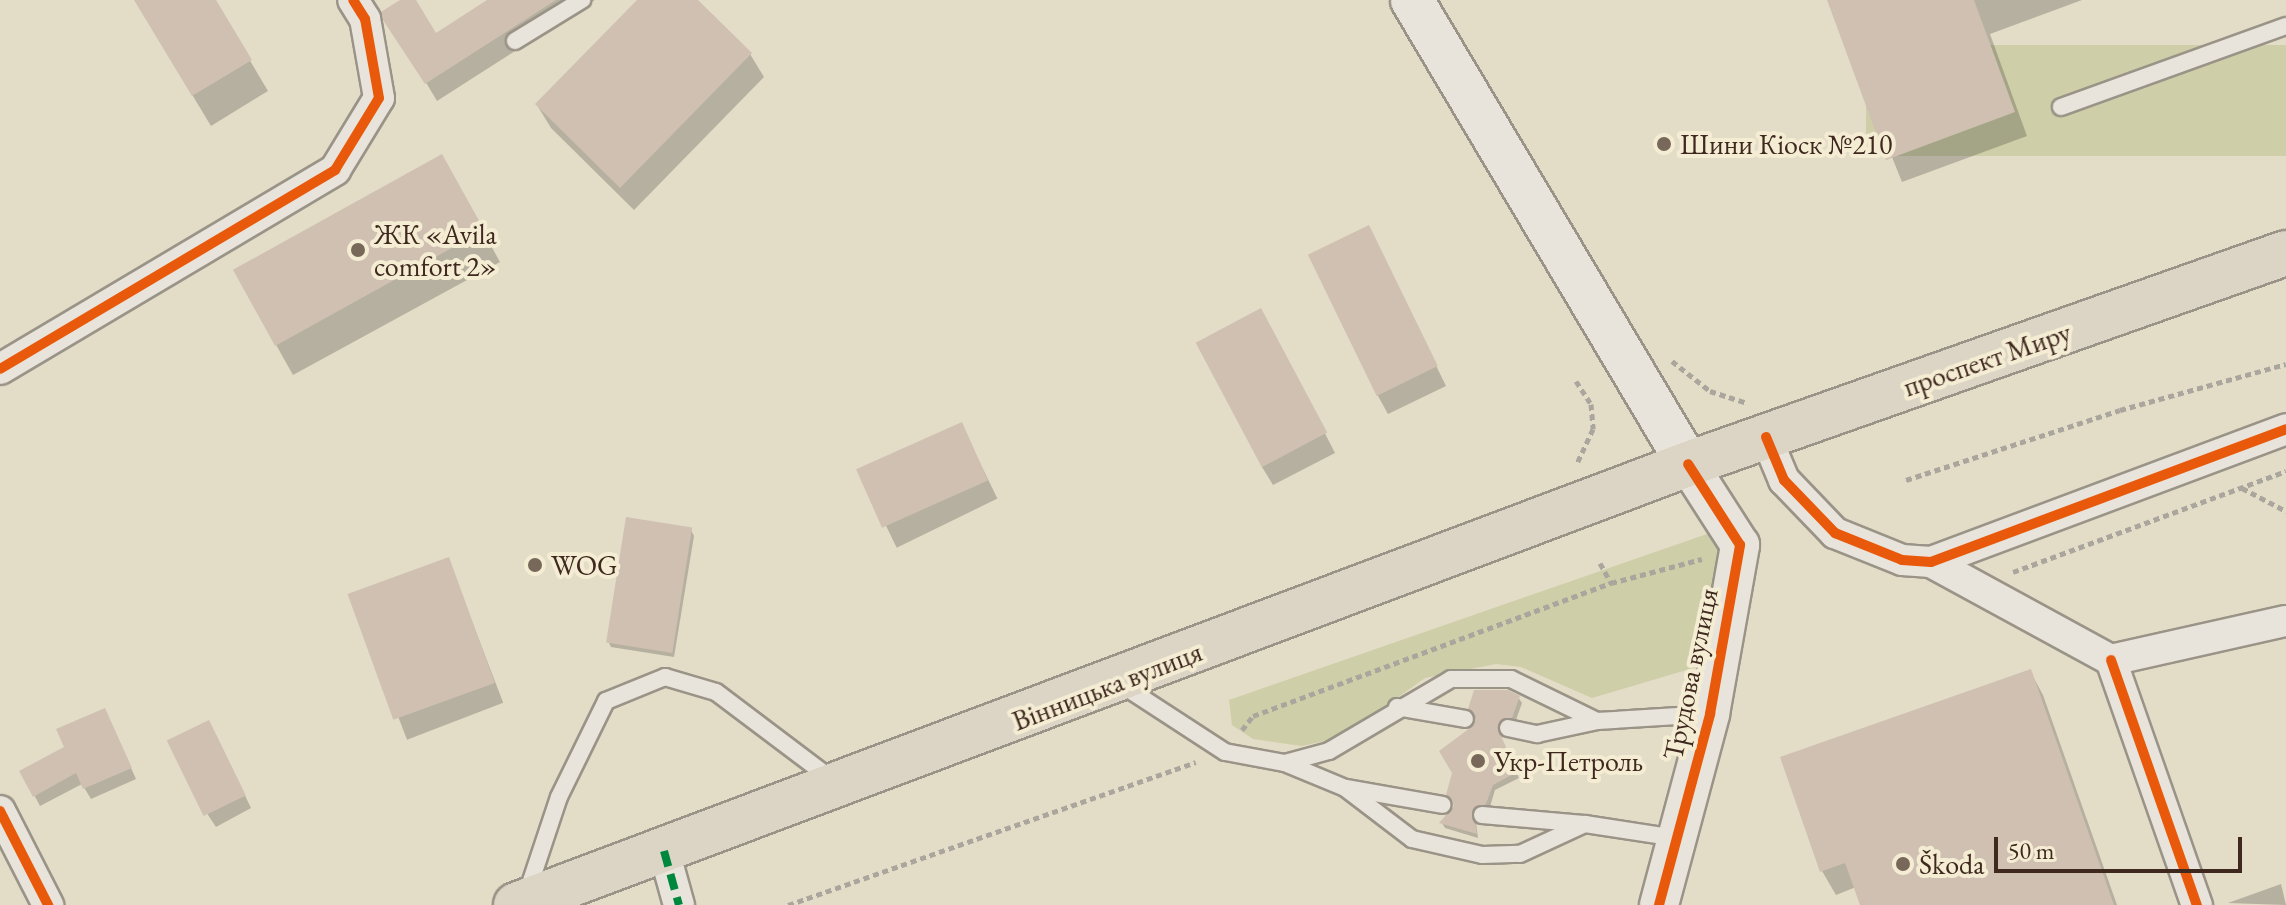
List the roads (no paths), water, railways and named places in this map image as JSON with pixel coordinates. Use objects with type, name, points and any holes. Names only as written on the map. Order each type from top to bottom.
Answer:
[{"type":"main road","name":"Трудова вулиця","points":[[1412,0],[1688,464]]},
{"type":"main road","name":"проспект Миру","points":[[1688,464],[1763,419],[2286,253]]},
{"type":"main road","name":"Вінницька вулиця","points":[[520,904],[842,786],[1688,464]]},
{"type":"street","points":[[0,369],[335,170],[379,98],[365,19],[353,0]]},
{"type":"street","points":[[1763,419],[1784,480],[1835,533],[1917,561],[1975,586],[2111,660],[2286,621]]},
{"type":"street","points":[[1917,561],[2286,429]]},
{"type":"street","name":"Трудова вулиця","points":[[1659,905],[1710,714],[1740,545],[1688,464]]},
{"type":"street","points":[[2111,660],[2197,905]]},
{"type":"street","points":[[0,811],[48,905]]},
{"type":"street","points":[[664,851],[679,905]]},
{"type":"lane","points":[[515,41],[582,0]]},
{"type":"lane","points":[[2061,107],[2286,26]]},
{"type":"lane","points":[[520,904],[559,797],[606,701],[665,677],[716,692],[842,786]]},
{"type":"lane","points":[[1285,763],[1329,751],[1397,707],[1451,679],[1511,679],[1597,721]]},
{"type":"lane","points":[[1117,682],[1225,752],[1285,763],[1345,788],[1443,805]]},
{"type":"lane","points":[[1397,707],[1465,719]]},
{"type":"lane","points":[[1508,728],[1537,734],[1597,721],[1710,714]]},
{"type":"lane","points":[[1345,788],[1412,839],[1482,855],[1520,854],[1585,824]]},
{"type":"lane","points":[[1482,815],[1585,824],[1677,838]]},
{"type":"place","name":"Шини Кіоск №210","points":[[1664,144]]},
{"type":"place","name":"ЖК «Avila comfort 2»","points":[[358,250]]},
{"type":"place","name":"WOG","points":[[535,565]]},
{"type":"place","name":"Укр-Петроль","points":[[1478,761]]},
{"type":"place","name":"Škoda","points":[[1903,864]]}]
